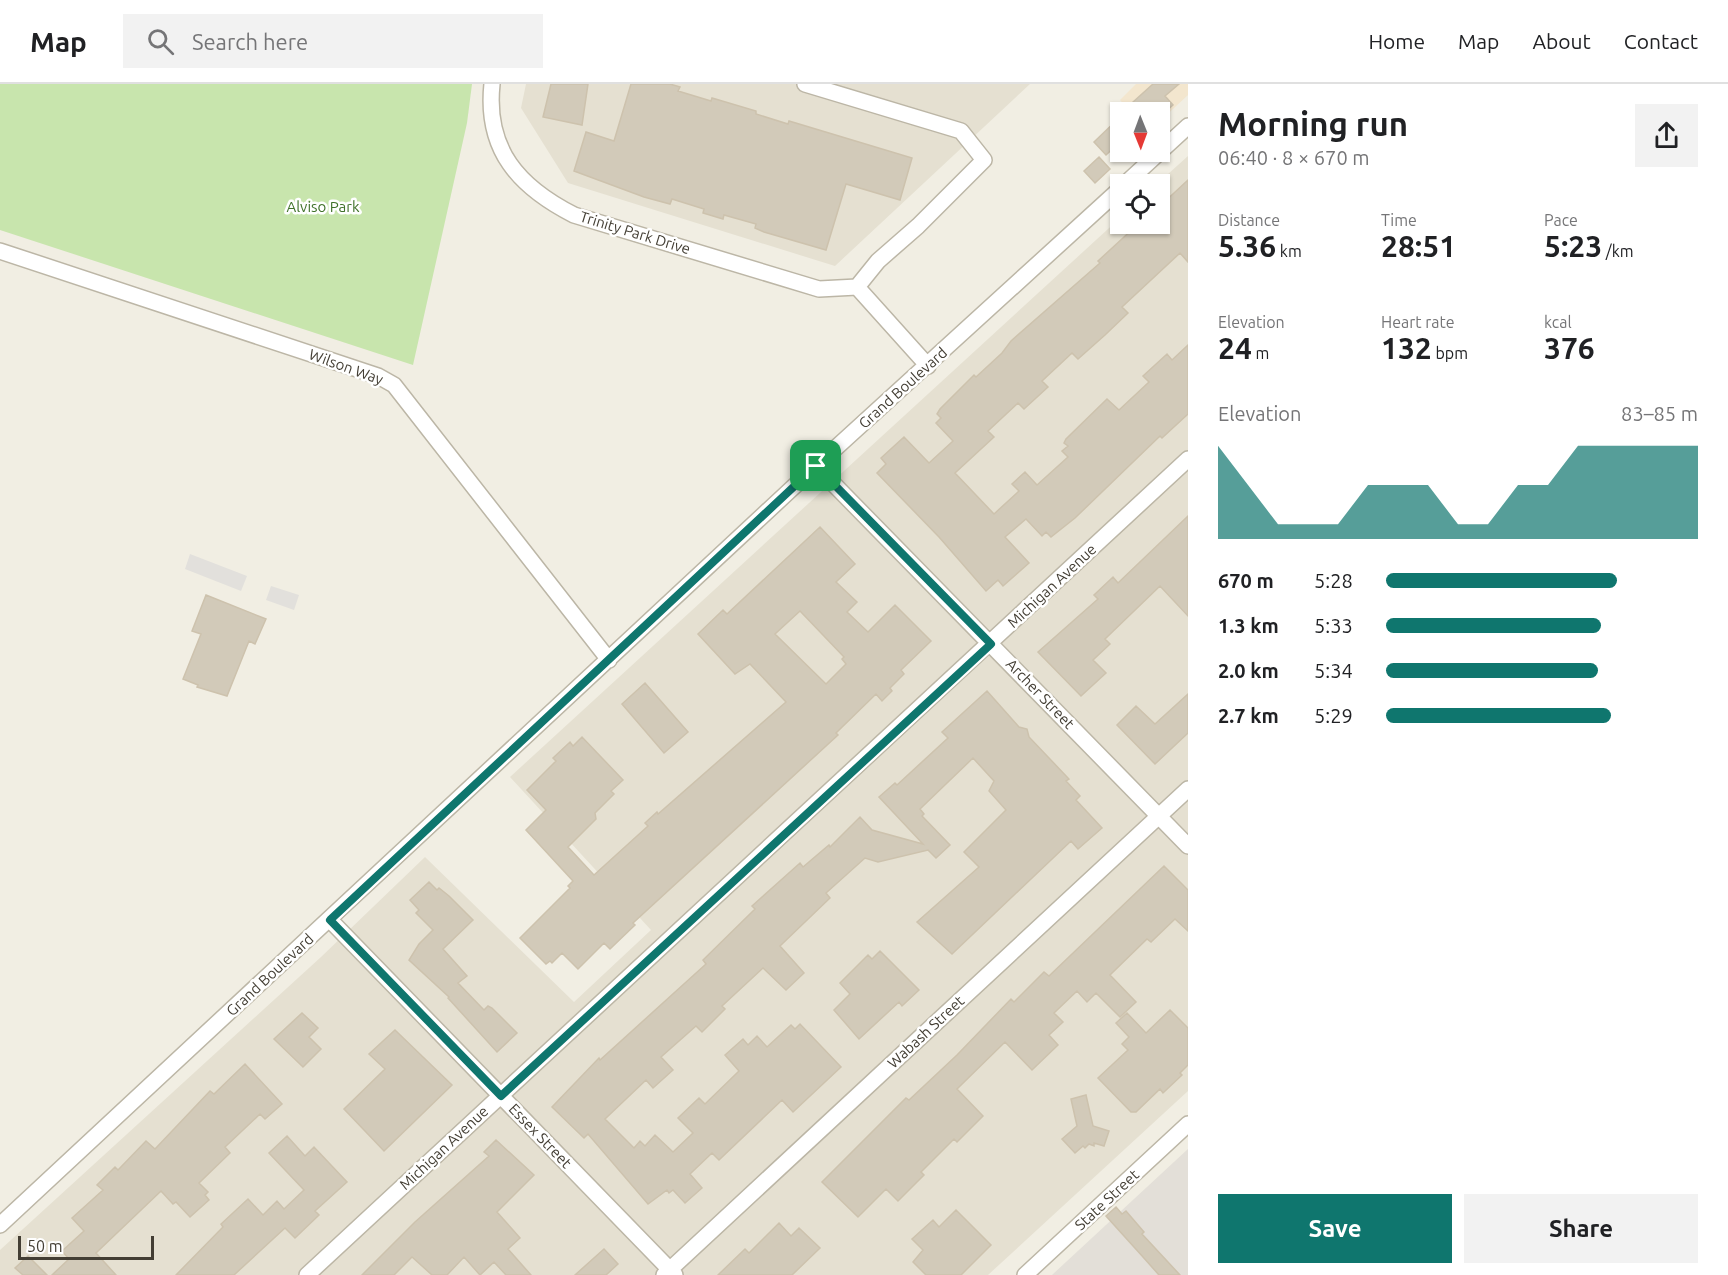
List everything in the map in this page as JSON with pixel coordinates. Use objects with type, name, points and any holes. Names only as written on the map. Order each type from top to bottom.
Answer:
[{"type":"street","name":"Trinity Park Drive","points":[[492,84],[490,101],[494,129],[504,154],[522,181],[545,200],[574,215],[819,289],[857,287]]},
{"type":"street","points":[[805,84],[961,131],[984,160],[918,226],[878,261],[857,287],[928,366]]},
{"type":"street","points":[[1136,174],[1188,126]]},
{"type":"street","name":"Grand Boulevard","points":[[0,1225],[816,466],[1110,198]]},
{"type":"street","name":"Wilson Way","points":[[0,251],[378,376],[394,385],[609,660]]},
{"type":"street","name":"Michigan Avenue","points":[[307,1275],[991,644],[1188,459]]},
{"type":"street","name":"Archer Street","points":[[816,466],[1188,846]]},
{"type":"street","name":"Wabash Street","points":[[670,1273],[1188,789]]},
{"type":"street","name":"Essex Street","points":[[330,920],[670,1273]]},
{"type":"street","name":"State Street","points":[[1025,1275],[1188,1124]]},
{"type":"shaded area","points":[[526,84],[1030,84],[835,266],[568,183],[521,108]]},
{"type":"shaded area","points":[[1136,84],[1188,84],[1188,95],[1170,112],[1170,102],[1122,102],[1120,100]]},
{"type":"shaded area","points":[[1188,156],[1188,1091],[988,1275],[0,1275],[0,1250],[321,957],[425,857],[574,1002],[651,930],[510,777],[1110,227],[1110,234],[1170,234],[1170,174],[1168,174]]},
{"type":"shaded area","points":[[190,554],[247,576],[241,591],[185,569]]},
{"type":"shaded area","points":[[271,586],[299,595],[294,610],[266,600]]},
{"type":"shaded area","points":[[1188,1149],[1188,1275],[1052,1275]]},
{"type":"green space","name":"Alviso Park","points":[[0,84],[472,84],[467,123],[413,365],[0,230]]},
{"type":"building","points":[[551,84],[588,84],[582,125],[543,117]]},
{"type":"building","points":[[631,84],[670,84],[680,87],[678,91],[711,101],[712,98],[756,111],[756,114],[788,124],[789,121],[912,158],[900,200],[846,184],[826,250],[764,232],[755,228],[756,224],[724,215],[723,219],[703,213],[704,209],[672,199],[670,204],[644,197],[574,171],[586,132],[614,141]]},
{"type":"building","points":[[1153,84],[1179,84],[1165,96],[1173,105],[1170,108],[1170,102],[1133,102]]},
{"type":"building","points":[[1110,127],[1110,151],[1106,155],[1094,142]]},
{"type":"building","points":[[1099,157],[1110,169],[1095,183],[1084,171]]},
{"type":"building","points":[[1188,180],[1188,262],[1180,253],[1122,307],[1128,313],[1105,335],[1078,359],[1072,353],[1042,381],[1048,387],[1024,409],[1018,403],[988,431],[994,437],[955,473],[994,514],[1019,491],[1012,484],[1025,472],[1037,485],[1068,457],[1062,451],[1068,446],[1064,443],[1066,439],[1107,399],[1119,410],[1149,382],[1143,376],[1167,354],[1172,360],[1188,345],[1188,414],[1162,438],[1160,436],[1075,518],[1051,537],[1046,532],[1042,536],[1026,519],[1005,537],[1029,563],[1003,586],[998,580],[986,591],[939,537],[877,473],[886,464],[881,458],[904,437],[929,463],[953,441],[936,423],[941,418],[937,414],[940,409],[974,375],[976,377],[1002,353],[1011,341],[1100,263],[1098,261],[1127,234],[1170,234],[1170,197]]},
{"type":"building","points":[[1188,516],[1188,616],[1160,586],[1105,639],[1110,644],[1093,660],[1106,673],[1081,696],[1038,652],[1098,599],[1094,595],[1113,577],[1118,583]]},
{"type":"building","points":[[820,527],[855,564],[836,582],[857,602],[847,612],[868,632],[895,605],[931,641],[901,670],[904,674],[890,688],[892,691],[882,701],[876,694],[836,733],[838,735],[633,923],[635,925],[610,949],[604,943],[578,969],[562,953],[552,963],[550,961],[546,964],[520,938],[570,888],[568,886],[573,881],[526,830],[546,810],[527,790],[556,761],[553,758],[570,742],[573,746],[582,737],[623,780],[611,791],[614,794],[595,813],[596,819],[568,847],[594,875],[648,826],[645,823],[657,812],[658,814],[786,702],[750,664],[735,674],[698,634],[723,610],[727,614]],"holes":[[[800,611],[844,657],[842,659],[846,664],[826,684],[775,634]]]},
{"type":"building","points":[[206,595],[266,619],[255,644],[249,641],[227,696],[197,687],[198,685],[183,679],[201,634],[192,631]]},
{"type":"building","points":[[645,683],[688,732],[664,753],[622,704]]},
{"type":"building","points":[[987,691],[1019,727],[1027,729],[1029,737],[1069,779],[1066,781],[1080,796],[1076,800],[1102,828],[1078,849],[1071,841],[952,954],[917,922],[979,867],[964,852],[1006,810],[989,791],[994,781],[973,758],[920,809],[924,814],[922,816],[950,845],[936,858],[928,850],[878,862],[865,858],[826,893],[830,898],[780,946],[804,973],[786,990],[763,968],[722,1006],[725,1009],[702,1032],[696,1026],[661,1057],[673,1070],[653,1088],[646,1080],[605,1119],[634,1148],[640,1141],[645,1146],[655,1135],[673,1152],[693,1133],[678,1118],[699,1098],[705,1104],[739,1071],[725,1055],[743,1039],[748,1045],[757,1036],[767,1047],[791,1025],[795,1029],[800,1024],[841,1067],[793,1112],[782,1100],[719,1160],[712,1153],[690,1174],[702,1188],[685,1203],[673,1190],[669,1193],[667,1190],[648,1204],[588,1134],[584,1138],[552,1107],[599,1058],[600,1060],[706,964],[703,960],[755,909],[752,906],[800,863],[803,867],[829,845],[830,847],[860,817],[872,830],[923,844],[879,797],[895,783],[897,785],[948,738],[942,732]]},
{"type":"building","points":[[1188,694],[1188,733],[1155,764],[1117,725],[1136,706],[1155,724]]},
{"type":"building","points":[[1164,866],[1188,890],[1188,931],[1175,919],[1151,942],[1147,939],[1110,975],[1136,1002],[1120,1017],[1096,993],[1087,1002],[1077,991],[1054,1013],[1063,1022],[1049,1035],[1058,1045],[1032,1070],[1005,1042],[957,1089],[983,1116],[957,1142],[954,1139],[921,1172],[924,1175],[898,1201],[886,1189],[858,1217],[822,1182],[906,1098],[909,1100],[957,1055],[1011,999],[1014,1002],[1044,972],[1049,976]]},
{"type":"building","points":[[429,882],[437,890],[439,888],[449,896],[473,920],[443,949],[467,976],[458,983],[484,1010],[488,1006],[492,1008],[517,1033],[497,1052],[449,997],[409,960],[419,944],[433,930],[416,913],[419,910],[410,900]]},
{"type":"building","points":[[880,951],[919,990],[902,1006],[899,1002],[859,1039],[834,1010],[850,994],[840,983],[868,955],[872,959]]},
{"type":"building","points":[[1170,1010],[1188,1028],[1188,1065],[1180,1073],[1182,1075],[1163,1093],[1160,1089],[1136,1112],[1131,1112],[1098,1078],[1128,1050],[1122,1044],[1129,1037],[1116,1023],[1127,1013],[1146,1033]]},
{"type":"building","points":[[302,1013],[318,1028],[309,1037],[321,1049],[303,1067],[274,1039]]},
{"type":"building","points":[[395,1030],[452,1085],[384,1151],[344,1109],[385,1069],[369,1054]]},
{"type":"building","points":[[245,1064],[282,1104],[265,1119],[260,1114],[225,1147],[230,1153],[199,1183],[208,1192],[205,1195],[209,1200],[190,1217],[176,1202],[173,1204],[161,1191],[96,1253],[116,1275],[52,1275],[69,1259],[62,1251],[84,1231],[72,1218],[103,1190],[97,1185],[115,1167],[118,1170],[146,1141],[155,1149],[210,1091],[214,1094]]},
{"type":"building","points":[[1086,1095],[1093,1126],[1109,1131],[1104,1146],[1089,1144],[1075,1153],[1062,1139],[1077,1126],[1071,1099]]},
{"type":"building","points":[[287,1136],[305,1156],[314,1147],[347,1182],[315,1211],[319,1215],[295,1238],[285,1228],[234,1275],[176,1275],[223,1227],[221,1224],[248,1199],[263,1215],[277,1201],[284,1209],[304,1190],[269,1153]]},
{"type":"building","points":[[496,1140],[534,1175],[497,1212],[520,1238],[508,1249],[531,1275],[506,1275],[494,1262],[480,1275],[464,1257],[447,1275],[432,1275],[412,1257],[394,1275],[362,1275],[415,1222],[489,1156],[484,1152]]},
{"type":"building","points":[[1116,1207],[1122,1214],[1126,1211],[1144,1232],[1142,1234],[1180,1275],[1159,1275],[1106,1216]]},
{"type":"building","points":[[956,1210],[991,1245],[961,1275],[926,1275],[913,1262],[923,1250],[912,1239],[933,1220],[939,1227]]},
{"type":"building","points":[[779,1223],[791,1236],[799,1228],[820,1248],[792,1275],[718,1275],[745,1249],[749,1253]]},
{"type":"building","points":[[604,1249],[618,1264],[606,1275],[575,1275]]},
{"type":"building","points":[[28,1256],[47,1275],[23,1275],[15,1268]]},
{"type":"route","points":[[816,466],[991,644],[501,1096],[330,920],[816,466]]}]
